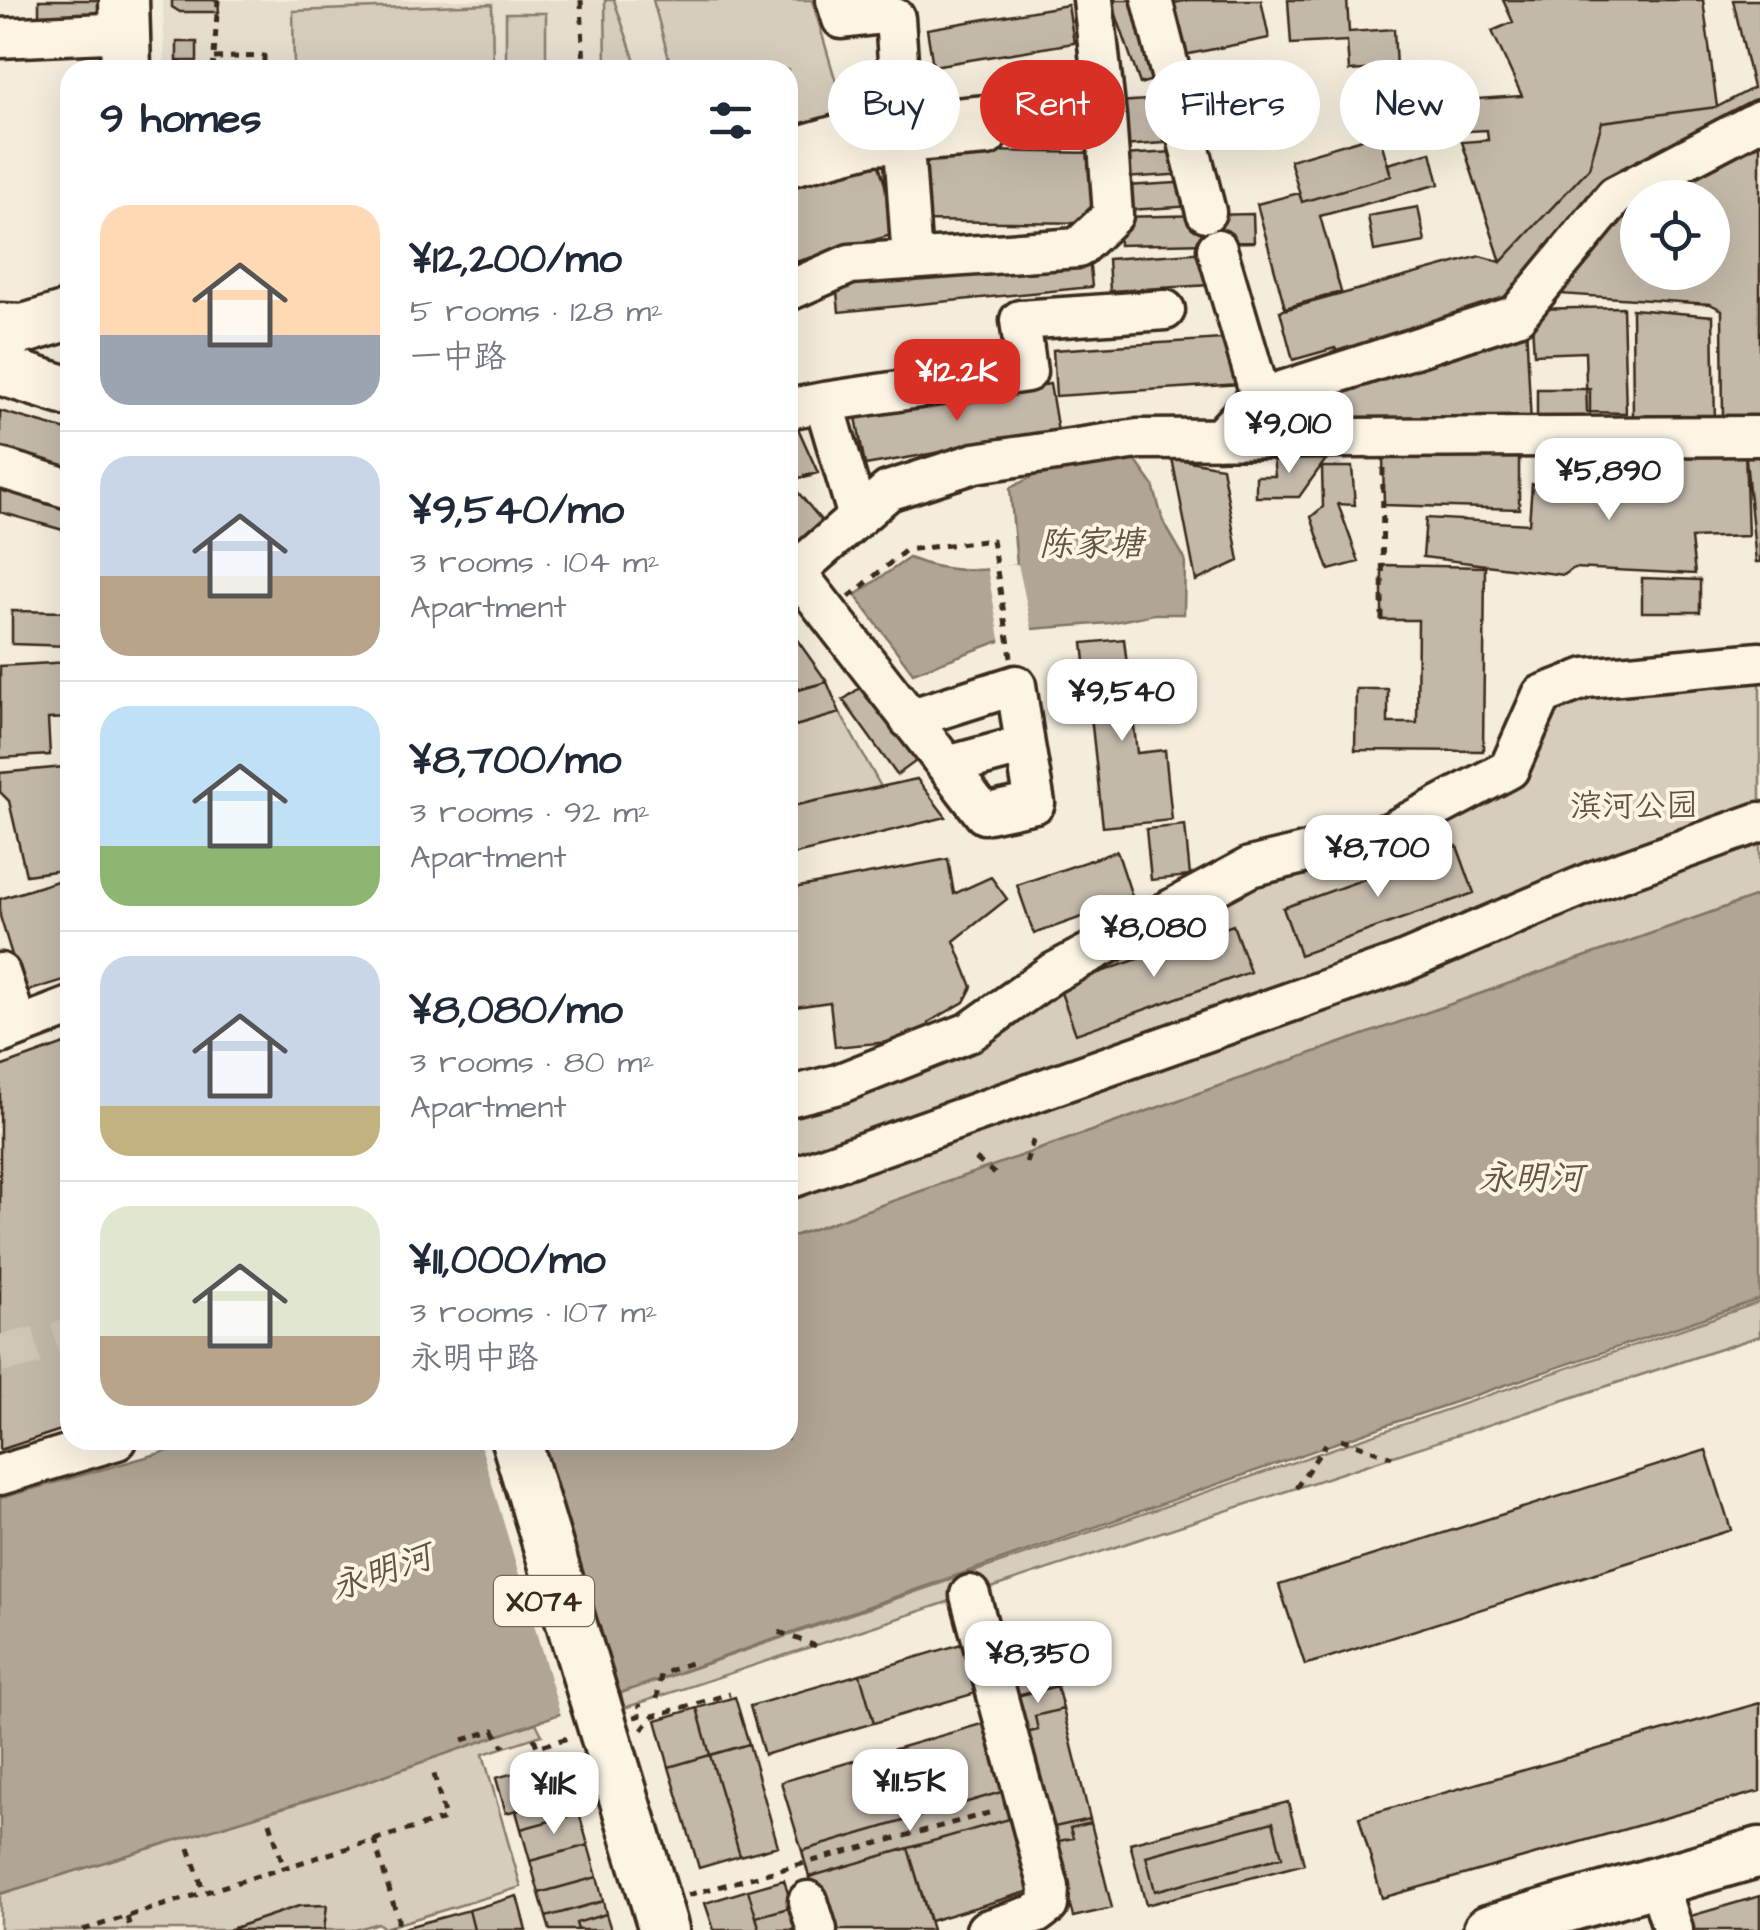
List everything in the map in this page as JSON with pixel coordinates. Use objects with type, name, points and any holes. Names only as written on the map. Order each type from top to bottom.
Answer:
[{"type":"main road","points":[[0,328],[24,329],[60,319]]},
{"type":"main road","points":[[0,337],[60,346]]},
{"type":"main road","points":[[0,349],[60,358]]},
{"type":"main road","points":[[0,370],[60,389]]},
{"type":"main road","name":"X074","points":[[500,1450],[612,1753]]},
{"type":"main road","name":"X074","points":[[519,1450],[612,1753],[653,1921]]},
{"type":"main road","points":[[1488,1930],[1760,1852]]},
{"type":"street","points":[[836,0],[842,20],[884,14],[895,18],[898,60]]},
{"type":"street","points":[[798,287],[850,264],[1078,248],[1113,215],[1093,0]]},
{"type":"street","points":[[1152,0],[1206,212]]},
{"type":"street","points":[[0,38],[106,33],[132,50]]},
{"type":"street","points":[[1220,439],[1261,398],[1517,315],[1615,196],[1760,120]]},
{"type":"street","points":[[798,146],[828,138]]},
{"type":"street","points":[[798,164],[850,150]]},
{"type":"street","points":[[905,150],[912,260]]},
{"type":"street","points":[[1217,249],[1261,398]]},
{"type":"street","points":[[858,518],[806,406],[1027,372],[1020,320],[1165,310]]},
{"type":"street","points":[[798,570],[888,491],[975,463],[1138,439],[1760,436]]},
{"type":"street","points":[[0,468],[60,486]]},
{"type":"street","points":[[798,582],[828,614],[908,719],[984,814],[1035,803],[1016,685],[908,719]]},
{"type":"street","points":[[798,1094],[838,1084],[970,1032],[1051,974],[1250,867],[1390,833],[1475,788],[1509,769],[1542,695],[1586,678],[1760,662]]},
{"type":"street","points":[[947,766],[1025,745]]},
{"type":"street","points":[[1422,954],[1594,881],[1760,822]]},
{"type":"street","points":[[798,1175],[1422,954],[1760,840]]},
{"type":"street","points":[[0,973],[9,1031],[60,1010]]},
{"type":"street","points":[[0,1475],[83,1450]]},
{"type":"street","points":[[970,1596],[1048,1886],[1048,1905],[1036,1914],[986,1930]]},
{"type":"street","points":[[1658,1882],[1672,1930]]},
{"type":"path","points":[[218,0],[214,58],[264,56],[264,60]]},
{"type":"path","points":[[580,0],[583,60]]},
{"type":"path","points":[[132,50],[177,60]]},
{"type":"path","points":[[1382,620],[1383,438]]},
{"type":"path","points":[[798,478],[818,473]]},
{"type":"path","points":[[828,614],[906,550],[992,540],[1016,685]]},
{"type":"path","points":[[1026,1163],[1034,1138]]},
{"type":"path","points":[[976,1159],[995,1174]]},
{"type":"path","points":[[1341,1439],[1392,1457]]},
{"type":"path","points":[[1296,1488],[1326,1444]]},
{"type":"path","points":[[779,1632],[816,1646]]},
{"type":"path","points":[[657,1699],[661,1674],[690,1663]]},
{"type":"path","points":[[612,1753],[653,1716],[730,1694]]},
{"type":"path","points":[[463,1740],[494,1730],[504,1747]]},
{"type":"path","points":[[83,1930],[445,1819],[433,1770]]},
{"type":"path","points":[[653,1921],[1026,1803]]},
{"type":"path","points":[[270,1822],[284,1868]]},
{"type":"path","points":[[374,1840],[398,1919],[399,1926],[388,1930]]},
{"type":"path","points":[[189,1848],[204,1893]]},
{"type":"path","points":[[126,1917],[131,1930]]},
{"type":"shaded area","points":[[163,0],[815,0],[831,60],[828,100],[798,78],[798,60],[165,60]]},
{"type":"green space","points":[[605,0],[614,0],[635,60],[606,60]]},
{"type":"green space","points":[[653,0],[812,0],[830,60],[828,118],[798,128],[798,60],[669,60]]},
{"type":"green space","points":[[492,4],[493,60],[294,60],[293,11]]},
{"type":"green space","points":[[506,13],[546,13],[546,60],[506,60]]},
{"type":"green space","name":"滨河公园","points":[[1760,662],[1760,895],[798,1234],[798,1110],[838,1084],[1051,974],[1509,769],[1542,695]]},
{"type":"green space","points":[[840,713],[881,787],[798,805],[798,725]]},
{"type":"green space","points":[[1760,1302],[1760,1336],[624,1708],[621,1693]]},
{"type":"green space","points":[[536,1723],[542,1735],[483,1754],[521,1887],[384,1928],[378,1923],[355,1930],[324,1930],[326,1905],[299,1906],[228,1930],[0,1930],[0,1894]]},
{"type":"water","name":"陈家塘","points":[[1133,457],[1153,485],[1163,521],[1185,559],[1184,614],[1032,629],[913,673],[855,595],[909,558],[963,570],[1017,565],[1010,488],[1042,472]]},
{"type":"water","name":"永明河","points":[[1760,895],[1760,1299],[351,1787],[0,1894],[0,1498],[171,1450],[798,1450],[798,1234]]},
{"type":"pier","points":[[1018,564],[1033,634],[1001,644],[987,568]]},
{"type":"pier","points":[[482,1450],[533,1450],[613,1701],[562,1719]]},
{"type":"building","points":[[39,0],[110,0],[110,16],[39,17]]},
{"type":"building","points":[[172,0],[218,0],[219,12],[180,12],[172,7]]},
{"type":"building","points":[[1111,0],[1136,0],[1156,60],[1145,60],[1145,82],[1140,84]]},
{"type":"building","points":[[1261,0],[1269,38],[1184,55],[1174,3]]},
{"type":"building","points":[[1288,0],[1347,0],[1349,32],[1394,29],[1396,60],[1348,60],[1347,41],[1291,44]]},
{"type":"building","points":[[1503,0],[1703,0],[1717,107],[1602,122],[1589,168],[1501,262],[1465,150],[1480,150],[1480,141],[1488,140],[1487,130],[1480,130],[1480,99],[1522,96],[1492,31],[1513,22]]},
{"type":"building","points":[[1733,0],[1760,0],[1760,113],[1709,125],[1603,192],[1513,306],[1344,362],[1335,348],[1293,360],[1280,311],[1480,256],[1501,262],[1589,168],[1602,122],[1717,107],[1753,88]]},
{"type":"building","points":[[1068,5],[1074,43],[960,62],[932,60],[927,29]]},
{"type":"building","points":[[177,42],[197,42],[197,60],[177,60]]},
{"type":"building","points":[[1145,100],[1145,144],[1125,146],[1125,102]]},
{"type":"building","points":[[1760,134],[1760,420],[1723,422],[1722,310],[1710,304],[1559,294],[1620,216],[1620,290],[1730,290],[1730,180],[1673,180]]},
{"type":"building","points":[[1340,145],[1340,150],[1384,150],[1391,176],[1302,202],[1290,160]]},
{"type":"building","points":[[915,150],[1098,153],[1097,223],[914,221]]},
{"type":"building","points":[[1174,152],[1188,174],[1124,178],[1122,155]]},
{"type":"building","points":[[1431,152],[1439,184],[1320,216],[1341,292],[1285,308],[1257,204],[1299,193],[1302,202],[1391,176],[1388,164]]},
{"type":"building","points":[[877,158],[899,233],[798,261],[798,174]]},
{"type":"building","points":[[1193,182],[1195,206],[1128,210],[1126,186]]},
{"type":"building","points":[[1418,207],[1425,242],[1374,251],[1368,216]]},
{"type":"building","points":[[1253,214],[1254,242],[1119,245],[1118,217]]},
{"type":"building","points":[[1207,252],[1210,285],[1110,291],[1108,259]]},
{"type":"building","points":[[1089,257],[1092,287],[839,312],[836,282]]},
{"type":"building","points":[[1623,307],[1626,413],[1587,412],[1585,352],[1534,354],[1531,309]]},
{"type":"building","points":[[1632,309],[1713,316],[1715,425],[1633,421]]},
{"type":"building","points":[[1526,322],[1531,425],[1309,422],[1300,396]]},
{"type":"building","points":[[1237,338],[1240,384],[1056,396],[1053,350]]},
{"type":"building","points":[[1050,384],[1058,432],[865,465],[856,417]]},
{"type":"building","points":[[1537,389],[1590,389],[1590,419],[1537,419]]},
{"type":"building","points":[[0,411],[60,428],[60,479],[0,462]]},
{"type":"building","points":[[798,428],[818,473],[798,478]]},
{"type":"building","points":[[1671,448],[1745,449],[1748,536],[1691,538],[1695,574],[1574,568],[1564,575],[1423,557],[1426,518],[1529,524],[1532,484],[1635,490],[1635,501],[1674,500]]},
{"type":"building","points":[[1745,449],[1760,449],[1760,562],[1756,562]]},
{"type":"building","points":[[1329,455],[1299,497],[1256,497],[1256,476],[1275,476],[1273,456]]},
{"type":"building","points":[[1383,456],[1519,458],[1519,509],[1384,505]]},
{"type":"building","points":[[1172,458],[1222,467],[1239,561],[1196,581]]},
{"type":"building","points":[[1322,467],[1352,467],[1355,505],[1338,504],[1359,562],[1329,570],[1311,517],[1323,507]]},
{"type":"building","points":[[0,487],[60,505],[60,529],[0,512]]},
{"type":"building","points":[[798,492],[825,525],[798,547]]},
{"type":"building","points":[[1382,565],[1485,567],[1483,751],[1355,750],[1356,689],[1388,689],[1388,723],[1417,723],[1418,620],[1382,620]]},
{"type":"building","points":[[1642,578],[1700,580],[1700,612],[1642,612]]},
{"type":"building","points":[[12,611],[60,612],[60,646],[12,644]]},
{"type":"building","points":[[1124,639],[1137,753],[1165,750],[1172,820],[1103,827],[1083,643]]},
{"type":"building","points":[[798,641],[827,682],[798,689]]},
{"type":"building","points":[[60,663],[60,718],[48,719],[50,755],[0,758],[0,666]]},
{"type":"building","points":[[827,682],[840,713],[798,725],[798,690]]},
{"type":"building","points":[[865,684],[919,759],[897,775],[843,700]]},
{"type":"building","points":[[60,767],[60,870],[26,875],[9,801],[0,792],[0,773]]},
{"type":"building","points":[[917,779],[946,817],[798,854],[798,805]]},
{"type":"building","points":[[1185,825],[1190,876],[1151,880],[1146,829]]},
{"type":"building","points":[[1457,846],[1474,893],[1300,955],[1283,908]]},
{"type":"building","points":[[1117,851],[1133,899],[1034,934],[1017,885]]},
{"type":"building","points":[[948,859],[954,894],[991,877],[1007,899],[954,941],[972,987],[964,1002],[929,1022],[933,1038],[835,1047],[830,1002],[798,1007],[798,887]]},
{"type":"building","points":[[60,880],[60,981],[18,994],[19,978],[0,916],[0,899]]},
{"type":"building","points":[[1233,925],[1250,972],[1076,1034],[1059,987]]},
{"type":"building","points":[[60,1046],[60,1430],[0,1450],[0,1067]]},
{"type":"building","points":[[1706,1450],[1731,1530],[1305,1665],[1279,1585]]},
{"type":"building","points":[[1043,1629],[1057,1686],[1017,1696],[1003,1639]]},
{"type":"building","points":[[961,1644],[976,1693],[874,1723],[860,1674]]},
{"type":"building","points":[[860,1674],[874,1723],[764,1755],[750,1706]]},
{"type":"building","points":[[1057,1686],[1063,1709],[1035,1716],[1038,1730],[1026,1733],[1017,1696]]},
{"type":"building","points":[[735,1697],[749,1744],[710,1755],[697,1708]]},
{"type":"building","points":[[1760,1703],[1760,1791],[1382,1898],[1359,1817]]},
{"type":"building","points":[[697,1708],[710,1755],[669,1767],[656,1720]]},
{"type":"building","points":[[1063,1709],[1090,1819],[1050,1828],[1026,1733],[1038,1730],[1035,1716]]},
{"type":"building","points":[[988,1722],[1008,1790],[802,1851],[781,1782]]},
{"type":"building","points":[[749,1744],[778,1846],[740,1856],[710,1755]]},
{"type":"building","points":[[710,1755],[740,1856],[699,1868],[669,1767]]},
{"type":"building","points":[[564,1759],[574,1795],[506,1813],[496,1778]]},
{"type":"building","points":[[1008,1790],[1016,1817],[809,1877],[802,1851]]},
{"type":"building","points":[[574,1795],[579,1813],[521,1829],[516,1811]]},
{"type":"building","points":[[1288,1802],[1304,1864],[1146,1905],[1130,1843]]},
{"type":"building","points":[[579,1813],[588,1845],[530,1861],[521,1829]]},
{"type":"building","points":[[1016,1817],[1037,1889],[930,1921],[908,1848]]},
{"type":"building","points":[[1090,1819],[1091,1823],[1070,1828],[1073,1838],[1054,1842],[1050,1828]]},
{"type":"building","points":[[1273,1822],[1282,1857],[1155,1891],[1146,1856]]},
{"type":"building","points":[[1091,1823],[1112,1908],[1073,1917],[1054,1842],[1073,1838],[1070,1828]]},
{"type":"building","points":[[588,1845],[597,1877],[539,1893],[530,1861]]},
{"type":"building","points":[[908,1848],[932,1930],[825,1930],[809,1877]]},
{"type":"building","points":[[597,1877],[603,1901],[546,1917],[539,1893]]},
{"type":"building","points":[[784,1880],[792,1907],[756,1917],[748,1890]]},
{"type":"building","points":[[748,1890],[760,1930],[714,1930],[705,1903]]},
{"type":"building","points":[[517,1896],[526,1930],[474,1930],[469,1910]]},
{"type":"building","points":[[1760,1896],[1760,1930],[1691,1930],[1687,1917]]},
{"type":"building","points":[[603,1901],[606,1914],[576,1923],[578,1930],[550,1930],[546,1917]]},
{"type":"building","points":[[327,1905],[324,1930],[228,1930],[299,1906]]},
{"type":"building","points":[[792,1907],[799,1930],[760,1930],[756,1917]]},
{"type":"building","points":[[469,1910],[474,1930],[396,1930]]},
{"type":"building","points":[[606,1914],[611,1930],[578,1930],[576,1923]]},
{"type":"tunnel","points":[[0,1354],[60,1340]]}]
